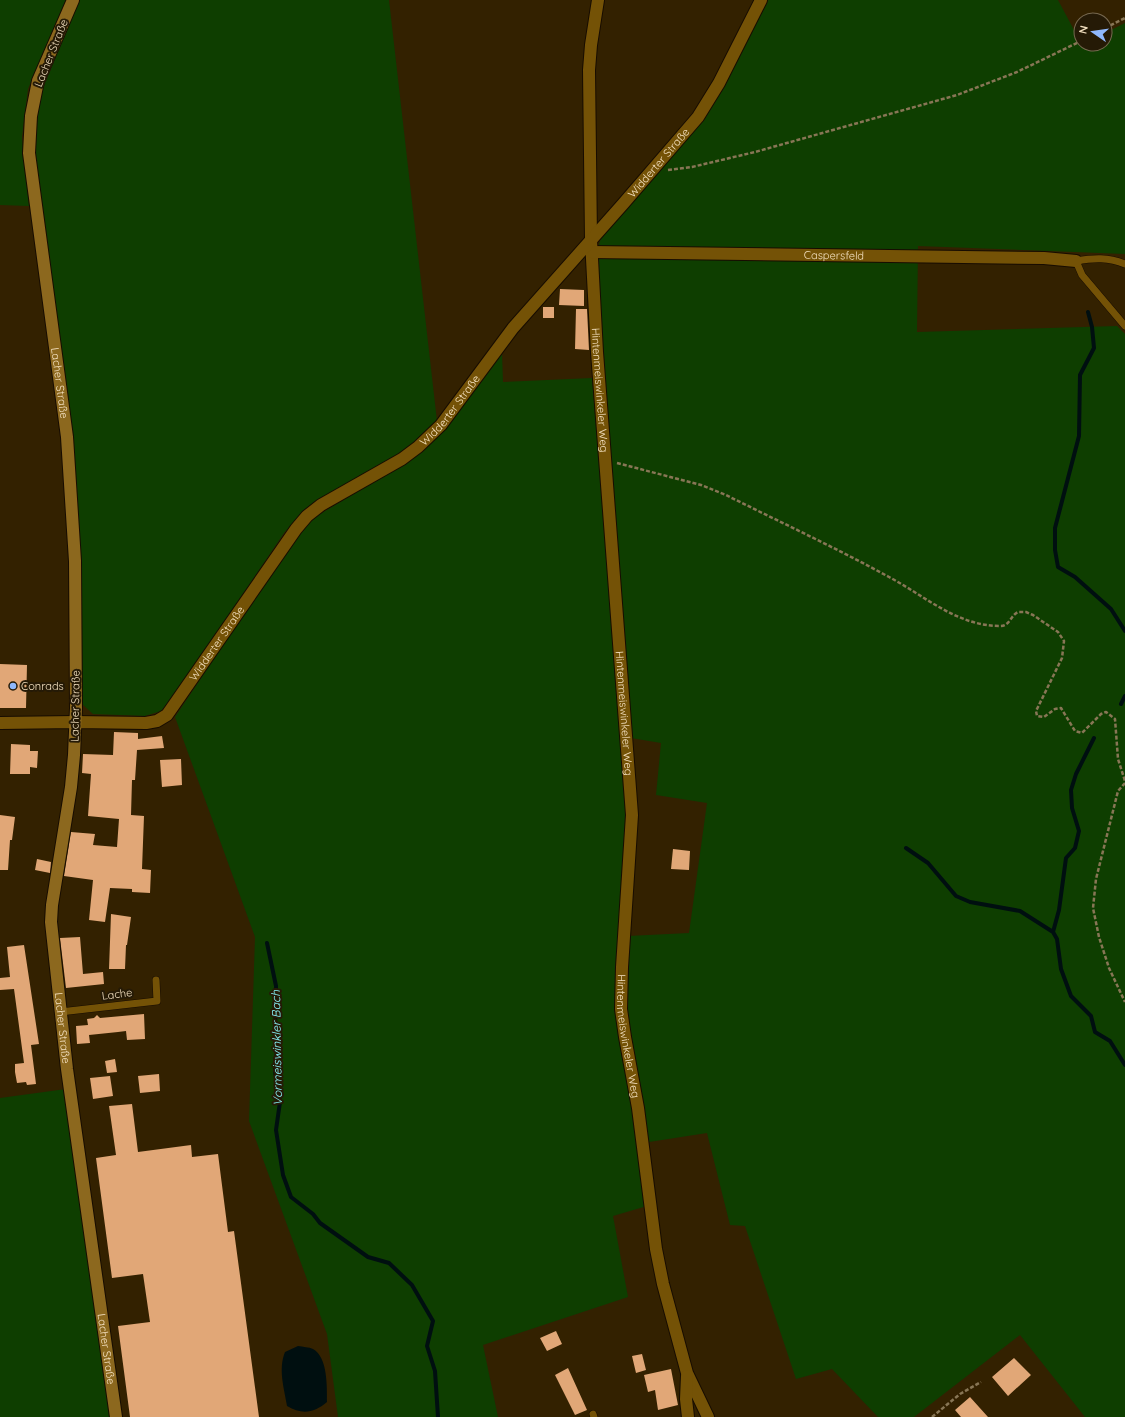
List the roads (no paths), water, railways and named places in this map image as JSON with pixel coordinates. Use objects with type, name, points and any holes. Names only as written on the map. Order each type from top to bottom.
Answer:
[{"type":"street","name":"Lacher Straße","points":[[73,0],[38,81],[31,116],[29,153],[35,207],[68,438],[74,561],[75,722],[71,787],[51,912],[55,971],[60,1012],[116,1417]]},
{"type":"street","name":"Hintenmeiswinkeler Weg","points":[[598,0],[591,45],[589,70],[591,246],[604,461],[631,808],[631,840],[622,967],[622,1016],[638,1108],[660,1267],[673,1326],[687,1373],[708,1417]]},
{"type":"street","name":"Widderter Straße","points":[[0,723],[146,723],[157,721],[167,715],[299,525],[321,505],[402,459],[434,433],[449,416],[513,328],[591,246],[651,171],[690,127],[708,102],[761,0]]},
{"type":"street","name":"Caspersfeld","points":[[591,246],[1044,258],[1076,261]]},
{"type":"street","points":[[687,1373],[686,1399],[688,1417]]},
{"type":"lane","name":"Caspersfeld","points":[[1076,261],[1099,258],[1125,264]]},
{"type":"lane","points":[[1076,261],[1082,275],[1125,326]]},
{"type":"lane","name":"Lache","points":[[60,1012],[157,1001],[156,980]]},
{"type":"waterway","points":[[1088,312],[1092,327],[1094,348],[1080,375],[1079,436],[1055,528],[1055,550],[1058,567],[1075,577],[1111,609],[1125,631]]},
{"type":"waterway","points":[[1121,704],[1125,696]]},
{"type":"waterway","points":[[1094,738],[1076,774],[1071,790],[1072,808],[1079,831],[1075,848],[1066,858],[1059,910],[1053,932],[1057,939],[1061,969],[1071,996],[1091,1016],[1095,1032],[1110,1041],[1125,1065]]},
{"type":"waterway","points":[[906,848],[928,863],[956,896],[970,902],[1020,911],[1053,932]]},
{"type":"waterway","name":"Vormeiswinkler Bach","points":[[267,943],[276,986],[275,1036],[277,1051],[275,1071],[280,1102],[276,1130],[283,1175],[291,1197],[313,1214],[320,1223],[368,1257],[389,1263],[412,1285],[433,1321],[427,1346],[435,1371],[438,1417]]},
{"type":"place","name":"Conrads","points":[[13,686]]}]
